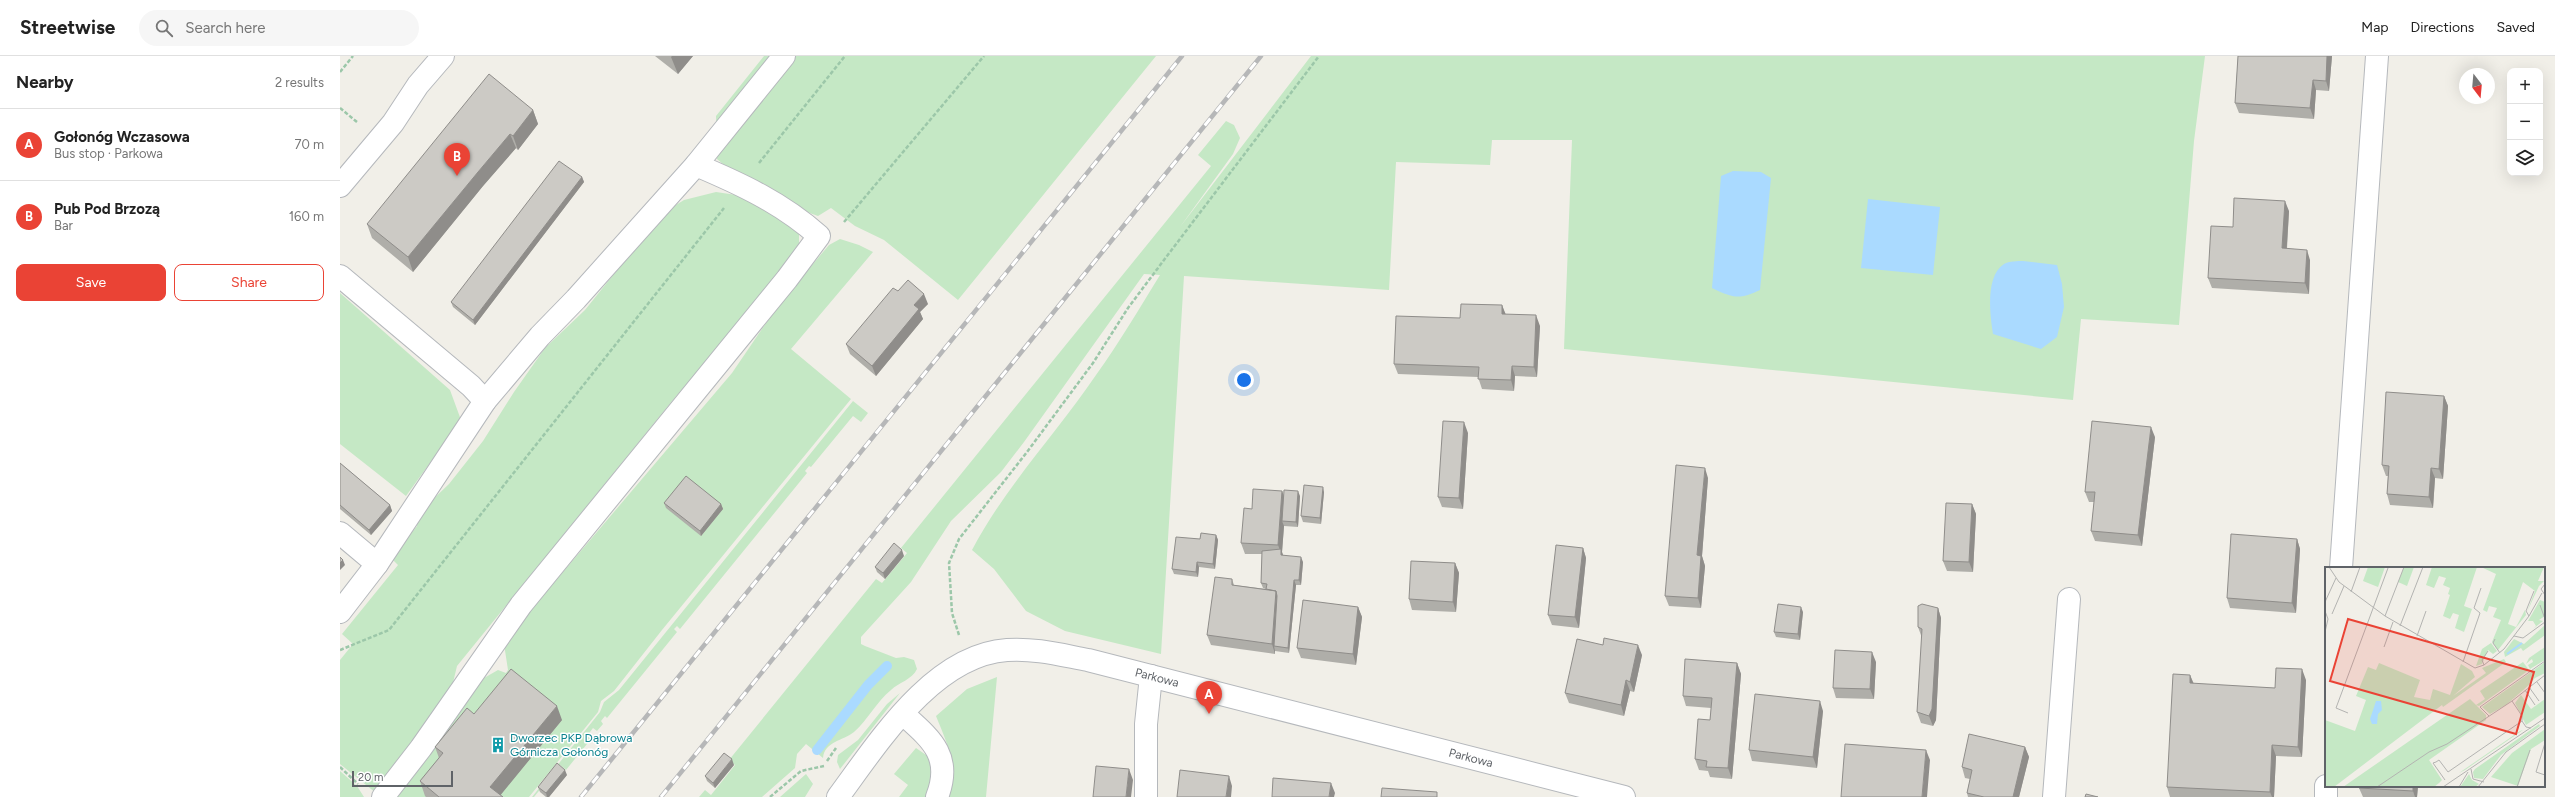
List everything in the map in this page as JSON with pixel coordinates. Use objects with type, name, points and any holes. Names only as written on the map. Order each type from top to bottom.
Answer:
[{"type":"street","points":[[340,186],[393,123],[418,85],[443,56]]},
{"type":"street","points":[[340,612],[377,564],[486,401],[540,336],[696,165],[784,56]]},
{"type":"street","points":[[2341,567],[2377,56]]},
{"type":"street","points":[[383,797],[426,742],[521,605],[787,279],[819,236],[800,218],[768,197],[696,165]]},
{"type":"street","points":[[340,276],[471,386],[486,401]]},
{"type":"street","points":[[340,533],[377,564]]},
{"type":"street","points":[[2054,797],[2069,599]]},
{"type":"street","name":"Parkowa","points":[[838,797],[903,714],[934,681],[967,660],[993,652],[1034,650],[1151,676],[1624,797]]},
{"type":"street","points":[[1146,797],[1146,724],[1151,676]]},
{"type":"street","points":[[903,714],[929,737],[940,754],[943,777],[937,797]]},
{"type":"path","points":[[340,72],[353,56]]},
{"type":"path","points":[[340,650],[389,630],[844,56]]},
{"type":"path","points":[[838,228],[984,56]]},
{"type":"path","points":[[967,660],[952,613],[949,563],[959,539],[1074,389],[1128,308],[1243,154],[1319,56]]},
{"type":"path","points":[[340,108],[362,126]]},
{"type":"path","points":[[770,797],[800,771],[827,766]]},
{"type":"path","points":[[340,768],[361,787]]},
{"type":"green space","points":[[764,56],[1156,56],[958,300],[884,240],[855,226],[831,208],[818,216],[806,211],[779,199],[739,175],[717,159],[716,116]]},
{"type":"green space","points":[[1311,56],[2205,56],[2194,141],[2179,325],[2081,319],[2073,400],[1564,349],[1572,140],[1492,140],[1490,165],[1396,162],[1389,290],[1184,276],[1161,654],[1065,631],[1026,611],[994,569],[972,550],[985,527],[1015,482],[1081,397],[1129,326],[1160,275],[1144,274],[1001,472],[951,521],[911,582],[861,637],[861,644],[865,646],[896,658],[904,657],[914,660],[917,669],[915,673],[894,687],[876,705],[864,722],[854,732],[827,748],[824,752],[823,758],[806,744],[797,754],[795,768],[762,797],[699,797],[705,790],[711,795],[735,765],[729,760],[876,579],[882,583],[907,553],[901,548],[1211,166],[1198,155],[1226,121],[1234,125],[1240,138],[1233,154],[1180,227]]},
{"type":"green space","points":[[716,192],[743,196],[799,231],[799,246],[731,336],[677,395],[457,666],[451,691],[376,793],[340,764],[340,660],[353,644],[342,634],[398,565],[391,558],[417,526],[414,521],[425,507],[449,484],[483,441],[514,392],[545,348],[585,310],[663,213],[684,200]]},
{"type":"green space","points":[[840,239],[859,245],[873,252],[791,349],[851,399],[614,691],[601,701],[598,712],[529,797],[396,797],[484,678],[498,670],[506,673],[508,670],[504,644],[529,612],[732,373],[779,304],[829,245]]},
{"type":"green space","points":[[340,293],[450,390],[461,420],[406,496],[340,444]]},
{"type":"green space","points":[[853,401],[868,413],[861,422],[853,416],[811,467],[809,466],[805,471],[807,473],[680,629],[677,626],[674,629],[677,632],[607,718],[605,716],[601,721],[603,724],[597,731],[593,728],[587,736],[591,739],[566,770],[560,765],[534,797],[532,797],[600,712],[604,702],[619,690]]},
{"type":"green space","points":[[997,677],[986,797],[948,797],[951,785],[952,765],[948,746],[936,716],[967,689]]},
{"type":"green space","points":[[900,693],[840,769],[837,762],[838,755],[858,740],[887,704]]},
{"type":"green space","points":[[916,748],[929,757],[931,782],[929,792],[926,797],[899,797],[908,785],[894,774]]},
{"type":"green space","points":[[340,771],[357,786],[364,797],[340,797]]},
{"type":"green space","points":[[806,774],[813,784],[805,797],[780,797]]},
{"type":"water","points":[[1733,171],[1761,172],[1771,178],[1760,290],[1741,296],[1731,296],[1712,288],[1721,176]]},
{"type":"water","points":[[1868,199],[1940,207],[1933,275],[1861,268]]},
{"type":"water","points":[[2023,261],[2057,265],[2062,284],[2064,307],[2057,337],[2041,349],[1993,334],[1990,296],[1994,277],[2004,264]]},
{"type":"building","points":[[2238,56],[2327,56],[2326,81],[2313,80],[2310,108],[2235,103]]},
{"type":"building","points":[[489,74],[533,110],[513,136],[510,134],[408,257],[367,224]]},
{"type":"building","points":[[559,161],[582,177],[473,320],[451,302]]},
{"type":"building","points":[[2234,198],[2285,201],[2282,248],[2307,250],[2305,283],[2208,278],[2211,226],[2233,227]]},
{"type":"building","points":[[908,280],[924,294],[914,305],[919,309],[872,366],[846,344],[893,288],[898,291]]},
{"type":"building","points":[[1461,304],[1502,305],[1502,314],[1536,315],[1534,367],[1512,366],[1511,380],[1478,379],[1479,367],[1394,364],[1396,316],[1460,318]]},
{"type":"building","points":[[2386,392],[2444,396],[2439,469],[2431,468],[2429,497],[2387,494],[2389,466],[2382,465]]},
{"type":"building","points":[[1443,421],[1464,422],[1459,498],[1438,497]]},
{"type":"building","points":[[2092,421],[2151,427],[2138,535],[2091,531],[2095,492],[2085,492]]},
{"type":"building","points":[[340,463],[390,505],[369,530],[340,505]]},
{"type":"building","points":[[1676,465],[1705,468],[1697,555],[1701,556],[1698,598],[1665,596]]},
{"type":"building","points":[[686,476],[721,504],[700,531],[664,503]]},
{"type":"building","points":[[1304,485],[1323,487],[1320,518],[1301,516]]},
{"type":"building","points":[[1253,489],[1282,491],[1278,545],[1241,543],[1244,508],[1252,509]]},
{"type":"building","points":[[1284,490],[1298,491],[1296,522],[1282,521]]},
{"type":"building","points":[[1946,503],[1972,504],[1969,562],[1943,561]]},
{"type":"building","points":[[1201,533],[1216,535],[1213,564],[1197,562],[1196,572],[1172,569],[1176,537],[1200,539]]},
{"type":"building","points":[[2231,534],[2297,539],[2292,603],[2227,598]]},
{"type":"building","points":[[894,543],[902,550],[883,573],[875,567]]},
{"type":"building","points":[[1556,545],[1583,548],[1575,617],[1548,615]]},
{"type":"building","points":[[1281,549],[1281,555],[1301,557],[1299,580],[1294,580],[1288,648],[1274,646],[1276,591],[1266,589],[1267,584],[1261,583],[1262,551]]},
{"type":"building","points":[[1411,561],[1455,563],[1453,602],[1409,599]]},
{"type":"building","points":[[1215,577],[1232,579],[1232,585],[1276,591],[1272,644],[1207,635]]},
{"type":"building","points":[[1303,600],[1358,607],[1353,654],[1297,648]]},
{"type":"building","points":[[1778,604],[1801,607],[1798,634],[1774,632]]},
{"type":"building","points":[[1922,604],[1938,608],[1932,709],[1929,716],[1917,712],[1922,629],[1918,627],[1918,606]]},
{"type":"building","points":[[1604,638],[1638,645],[1630,682],[1626,680],[1621,705],[1565,693],[1577,639],[1603,645]]},
{"type":"building","points":[[1835,650],[1872,652],[1870,689],[1833,688]]},
{"type":"building","points":[[1685,659],[1737,663],[1728,768],[1706,767],[1707,761],[1695,759],[1698,719],[1710,720],[1712,698],[1683,696]]},
{"type":"building","points":[[2276,668],[2302,669],[2298,747],[2272,745],[2270,792],[2167,787],[2173,674],[2190,675],[2190,683],[2275,688]]},
{"type":"building","name":"Dworzec PKP Dąbrowa Górnicza Gołonóg","points":[[511,669],[557,706],[490,787],[503,797],[439,797],[420,781],[443,753],[435,747],[467,708],[474,714]]},
{"type":"building","points":[[1755,694],[1820,701],[1813,757],[1749,750]]},
{"type":"building","points":[[1969,734],[2025,747],[2013,797],[1984,797],[1967,793],[1972,770],[1962,767]]},
{"type":"building","points":[[1845,744],[1926,750],[1922,797],[1841,797]]},
{"type":"building","points":[[724,753],[732,759],[713,783],[705,776]]},
{"type":"building","points":[[557,763],[565,770],[546,793],[538,787]]},
{"type":"building","points":[[1096,766],[1129,769],[1126,797],[1093,797]]},
{"type":"building","points":[[1180,770],[1229,776],[1226,797],[1177,797]]},
{"type":"building","points":[[1273,778],[1331,783],[1329,797],[1272,797]]},
{"type":"building","points":[[2413,787],[2413,791],[2359,788]]},
{"type":"building","points":[[1382,788],[1437,792],[1437,797],[1381,797]]},
{"type":"building","points":[[2086,794],[2098,797],[2085,797]]},
{"type":"waterway","points":[[817,750],[868,685],[887,666]]},
{"type":"railway","points":[[581,797],[1182,56]]},
{"type":"railway","points":[[661,797],[1261,56]]},
{"type":"place","name":"Pub Pod Brzozą","points":[[457,176]]},
{"type":"place","name":"Gołonóg Wczasowa","points":[[1209,714]]},
{"type":"place","name":"Dworzec PKP Dąbrowa Górnicza Gołonóg","points":[[498,745]]}]
